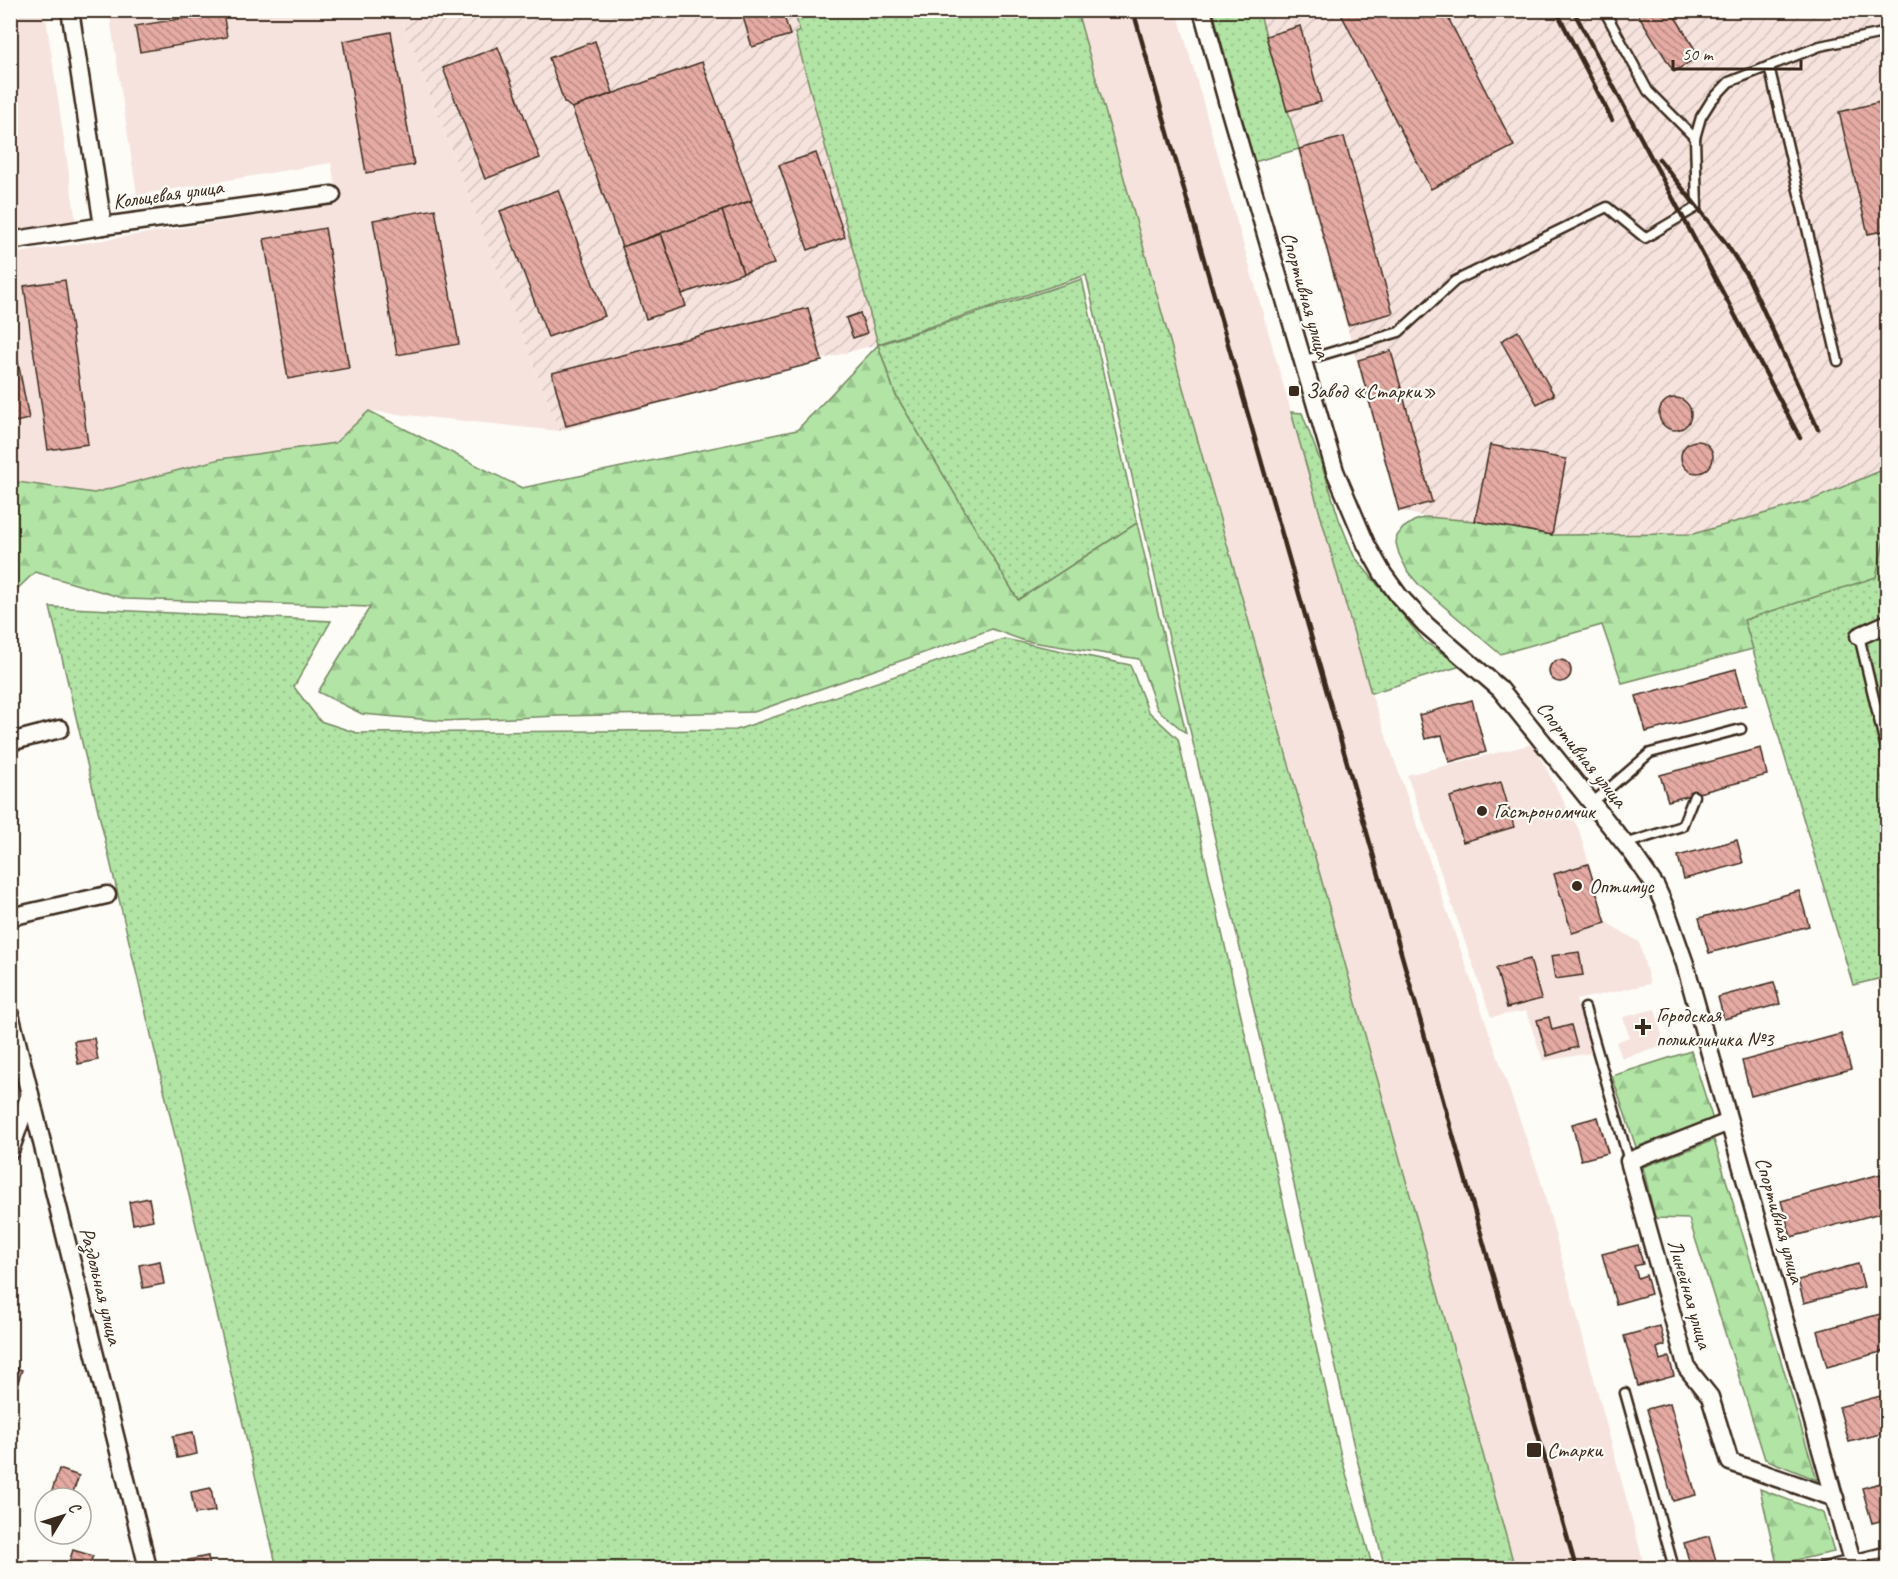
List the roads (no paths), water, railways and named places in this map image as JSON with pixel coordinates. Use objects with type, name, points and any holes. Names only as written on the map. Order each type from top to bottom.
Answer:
[{"type":"street","points":[[70,10],[103,226]]},
{"type":"street","name":"Спортивная улица","points":[[1202,10],[1335,471],[1366,544],[1399,596],[1426,625],[1500,689],[1625,844],[1656,887],[1685,964],[1853,1564]]},
{"type":"street","name":"Кольцевая улица","points":[[10,241],[332,195]]},
{"type":"street","points":[[1859,636],[1887,623]]},
{"type":"street","points":[[10,742],[60,729]]},
{"type":"street","points":[[10,917],[107,895]]},
{"type":"street","name":"Раздольная улица","points":[[10,1014],[145,1565]]},
{"type":"street","points":[[10,1151],[30,1094]]},
{"type":"street","points":[[1629,1161],[1729,1122]]},
{"type":"street","name":"Линейная улица","points":[[1629,1161],[1687,1368],[1710,1397],[1730,1462],[1835,1498]]},
{"type":"lane","points":[[1604,10],[1648,91],[1695,138]]},
{"type":"lane","points":[[1302,361],[1399,332],[1455,281],[1606,207],[1645,238],[1697,207],[1695,138],[1701,117],[1711,101],[1729,81],[1820,46],[1887,32]]},
{"type":"lane","points":[[1768,66],[1838,361]]},
{"type":"lane","points":[[1859,636],[1887,757]]},
{"type":"lane","points":[[1592,803],[1650,753],[1741,729]]},
{"type":"lane","points":[[1625,844],[1682,825],[1694,796]]},
{"type":"lane","points":[[1586,1008],[1629,1161]]},
{"type":"lane","points":[[1625,1393],[1674,1569]]},
{"type":"lane","points":[[1820,1569],[1853,1564],[1887,1551]]},
{"type":"railway","points":[[1133,10],[1576,1568]]},
{"type":"railway","points":[[1556,10],[1612,120]]},
{"type":"railway","points":[[1573,10],[1800,438]]},
{"type":"railway","points":[[1659,159],[1725,242],[1748,277],[1818,429]]},
{"type":"place","name":"Завод «Старки»","points":[[1294,391]]},
{"type":"place","name":"Гастрономчик","points":[[1482,811]]},
{"type":"place","name":"Оптимус","points":[[1577,886]]},
{"type":"place","name":"Городская поликлиника №3","points":[[1643,1027]]},
{"type":"place","name":"Старки","points":[[1534,1450]]}]
